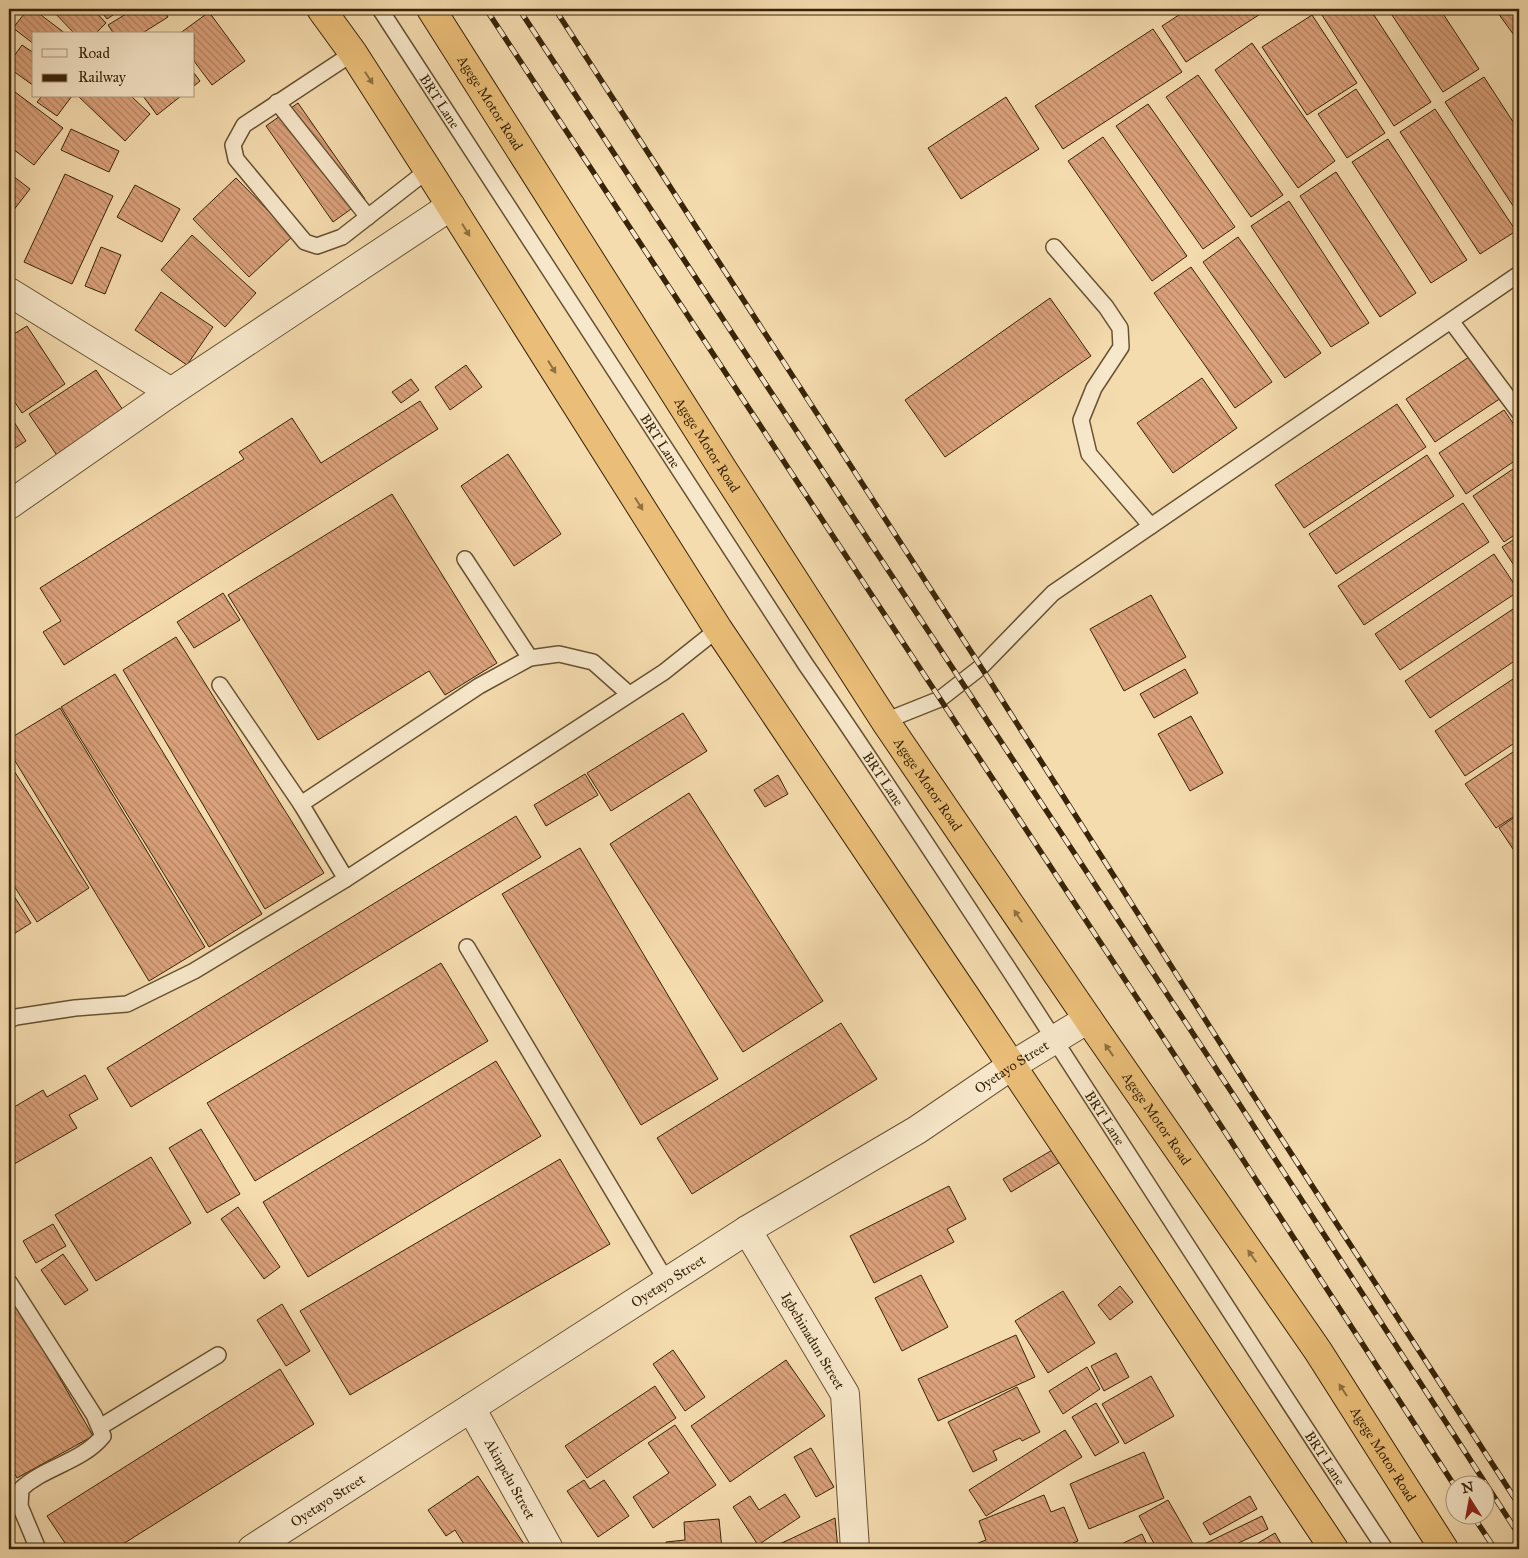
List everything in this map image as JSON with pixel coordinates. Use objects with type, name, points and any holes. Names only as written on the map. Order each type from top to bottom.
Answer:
[{"type":"highway","points":[[322,9],[451,206],[718,629],[1334,1549]]},
{"type":"highway","name":"Agege Motor Road","points":[[431,9],[885,721],[1318,1351],[1444,1549]]},
{"type":"street","points":[[9,505],[170,392],[451,206]]},
{"type":"street","points":[[9,292],[170,392]]},
{"type":"street","name":"Oyetayo Street","points":[[252,1549],[747,1230],[917,1130],[1012,1066],[1088,1019]]},
{"type":"street","name":"Igbehinadun Street","points":[[747,1230],[845,1394],[855,1549]]},
{"type":"street","name":"Akinpelu Street","points":[[471,1408],[549,1549]]},
{"type":"lane","name":"BRT Lane","points":[[380,9],[806,665],[867,752],[1251,1346],[1385,1549]]},
{"type":"lane","points":[[352,53],[244,125],[233,145],[236,159],[306,242],[317,246],[342,237],[428,170]]},
{"type":"lane","points":[[277,102],[368,217]]},
{"type":"lane","points":[[1054,247],[1106,307],[1120,328],[1121,347],[1094,388],[1081,420],[1089,454],[1151,526]]},
{"type":"lane","points":[[885,721],[940,699],[981,668],[1054,593],[1519,274]]},
{"type":"lane","points":[[1451,321],[1519,412]]},
{"type":"lane","points":[[465,559],[530,658]]},
{"type":"lane","points":[[9,1020],[16,1017],[75,1008],[127,1004],[194,971],[346,879],[664,672],[718,629]]},
{"type":"lane","points":[[301,804],[479,686],[530,658],[559,654],[593,662],[629,694]]},
{"type":"lane","points":[[220,684],[301,804],[346,879]]},
{"type":"lane","points":[[467,947],[666,1282]]},
{"type":"lane","points":[[9,1282],[94,1416],[102,1436],[95,1446],[30,1480],[20,1489],[20,1506],[38,1549]]},
{"type":"lane","points":[[100,1427],[218,1355]]},
{"type":"building","points":[[28,9],[33,9],[63,32],[32,32],[32,42],[13,28]]},
{"type":"building","points":[[51,9],[93,9],[106,23],[97,32],[73,32]]},
{"type":"building","points":[[99,9],[122,9],[107,19]]},
{"type":"building","points":[[134,9],[163,9],[168,17],[144,32],[113,32],[108,25]]},
{"type":"building","points":[[1188,9],[1268,9],[1186,62],[1162,26]]},
{"type":"building","points":[[1318,9],[1370,9],[1431,102],[1394,126]]},
{"type":"building","points":[[1388,9],[1440,9],[1479,69],[1443,92]]},
{"type":"building","points":[[1495,9],[1519,9],[1519,42]]},
{"type":"building","points":[[209,12],[245,61],[212,85],[195,62],[195,32],[182,32]]},
{"type":"building","points":[[1312,15],[1357,83],[1307,115],[1262,47]]},
{"type":"building","points":[[1153,29],[1182,72],[1063,149],[1035,106]]},
{"type":"building","points":[[1252,43],[1335,161],[1298,188],[1215,70]]},
{"type":"building","points":[[22,45],[32,52],[32,85],[9,68],[9,63]]},
{"type":"building","points":[[195,74],[200,81],[195,85]]},
{"type":"building","points":[[1198,75],[1283,195],[1251,217],[1166,97]]},
{"type":"building","points":[[1484,77],[1519,131],[1519,215],[1445,102]]},
{"type":"building","points":[[1356,89],[1385,133],[1347,158],[1318,114]]},
{"type":"building","points":[[15,92],[63,128],[34,165],[9,146],[9,100]]},
{"type":"building","points":[[1006,97],[1039,149],[961,199],[928,148]]},
{"type":"building","points":[[40,98],[70,98],[57,116],[37,102]]},
{"type":"building","points":[[80,98],[133,98],[150,114],[125,141]]},
{"type":"building","points":[[144,98],[178,98],[157,115]]},
{"type":"building","points":[[298,103],[365,199],[333,222],[266,126]]},
{"type":"building","points":[[1148,104],[1235,227],[1203,249],[1116,126]]},
{"type":"building","points":[[1435,109],[1516,231],[1480,254],[1400,132]]},
{"type":"building","points":[[71,129],[119,151],[109,172],[61,150]]},
{"type":"building","points":[[1103,137],[1187,256],[1152,281],[1068,161]]},
{"type":"building","points":[[1388,139],[1467,260],[1431,283],[1352,162]]},
{"type":"building","points":[[1336,172],[1416,293],[1380,317],[1300,196]]},
{"type":"building","points":[[9,173],[30,189],[9,216]]},
{"type":"building","points":[[65,174],[113,196],[72,284],[24,262]]},
{"type":"building","points":[[236,178],[293,236],[249,277],[193,219]]},
{"type":"building","points":[[135,185],[180,209],[162,242],[117,217]]},
{"type":"building","points":[[1289,201],[1369,323],[1331,347],[1251,226]]},
{"type":"building","points":[[192,235],[256,293],[225,327],[161,270]]},
{"type":"building","points":[[1238,237],[1321,353],[1285,378],[1203,262]]},
{"type":"building","points":[[101,247],[121,255],[105,294],[85,286]]},
{"type":"building","points":[[1191,267],[1272,382],[1235,408],[1154,293]]},
{"type":"building","points":[[161,292],[213,327],[187,365],[135,330]]},
{"type":"building","points":[[1050,298],[1091,356],[945,457],[905,400]]},
{"type":"building","points":[[27,326],[65,384],[22,413],[9,393],[9,337]]},
{"type":"building","points":[[1472,355],[1501,398],[1435,442],[1406,399]]},
{"type":"building","points":[[466,365],[482,387],[450,410],[435,387]]},
{"type":"building","points":[[96,370],[125,413],[58,457],[29,414]]},
{"type":"building","points":[[1202,378],[1237,428],[1173,473],[1137,423]]},
{"type":"building","points":[[411,379],[419,390],[401,403],[392,392]]},
{"type":"building","points":[[420,401],[438,429],[64,665],[43,632],[61,621],[40,588],[244,459],[239,452],[292,418],[321,463]]},
{"type":"building","points":[[1397,404],[1426,447],[1304,528],[1275,485]]},
{"type":"building","points":[[1504,410],[1519,432],[1519,458],[1466,494],[1439,453]]},
{"type":"building","points":[[9,414],[26,441],[9,452]]},
{"type":"building","points":[[508,454],[561,534],[514,566],[461,486]]},
{"type":"building","points":[[1427,455],[1454,496],[1336,574],[1309,534]]},
{"type":"building","points":[[1519,465],[1519,532],[1504,542],[1473,496]]},
{"type":"building","points":[[392,494],[497,663],[445,695],[429,671],[318,740],[228,595]]},
{"type":"building","points":[[1463,503],[1489,542],[1364,625],[1338,586]]},
{"type":"building","points":[[1519,536],[1519,573],[1502,547]]},
{"type":"building","points":[[1494,554],[1519,591],[1400,670],[1375,634]]},
{"type":"building","points":[[223,593],[240,620],[194,648],[177,622]]},
{"type":"building","points":[[1151,595],[1186,657],[1124,691],[1090,629]]},
{"type":"building","points":[[1519,605],[1519,658],[1430,718],[1405,681]]},
{"type":"building","points":[[176,637],[324,873],[265,909],[123,670]]},
{"type":"building","points":[[1185,669],[1198,693],[1154,718],[1140,694]]},
{"type":"building","points":[[115,674],[262,914],[209,947],[61,707]]},
{"type":"building","points":[[1519,675],[1519,740],[1465,776],[1435,731]]},
{"type":"building","points":[[60,708],[205,947],[149,981],[9,751],[9,739]]},
{"type":"building","points":[[683,713],[707,751],[611,811],[587,773]]},
{"type":"building","points":[[1191,716],[1223,773],[1190,791],[1158,734]]},
{"type":"building","points":[[1519,748],[1519,813],[1496,828],[1465,784]]},
{"type":"building","points":[[9,763],[89,888],[37,922],[9,878]]},
{"type":"building","points":[[585,774],[598,795],[546,826],[534,805]]},
{"type":"building","points":[[778,775],[788,794],[765,807],[754,790]]},
{"type":"building","points":[[689,793],[823,1001],[743,1052],[610,844]]},
{"type":"building","points":[[1519,814],[1519,858],[1499,828]]},
{"type":"building","points":[[516,816],[541,857],[131,1107],[107,1068]]},
{"type":"building","points":[[580,848],[718,1079],[641,1125],[502,894]]},
{"type":"building","points":[[9,888],[31,923],[9,937]]},
{"type":"building","points":[[441,963],[488,1041],[255,1181],[207,1103]]},
{"type":"building","points":[[841,1023],[877,1079],[692,1194],[657,1138]]},
{"type":"building","points":[[496,1061],[541,1136],[308,1277],[263,1202]]},
{"type":"building","points":[[85,1075],[98,1099],[69,1115],[77,1128],[9,1167],[9,1110],[43,1090],[47,1097]]},
{"type":"building","points":[[201,1129],[240,1194],[207,1213],[169,1148]]},
{"type":"building","points":[[1054,1149],[1062,1161],[1011,1192],[1003,1179]]},
{"type":"building","points":[[151,1157],[191,1223],[96,1281],[55,1215]]},
{"type":"building","points":[[560,1159],[610,1244],[350,1395],[300,1311]]},
{"type":"building","points":[[949,1186],[966,1219],[947,1229],[954,1242],[874,1283],[850,1236]]},
{"type":"building","points":[[238,1207],[280,1267],[264,1279],[221,1219]]},
{"type":"building","points":[[53,1224],[66,1246],[36,1263],[23,1241]]},
{"type":"building","points":[[63,1254],[88,1290],[65,1305],[41,1270]]},
{"type":"building","points":[[921,1275],[948,1327],[902,1351],[875,1298]]},
{"type":"building","points":[[1120,1286],[1133,1302],[1110,1320],[1098,1305]]},
{"type":"building","points":[[9,1290],[93,1436],[17,1478],[9,1463]]},
{"type":"building","points":[[1063,1291],[1095,1343],[1048,1373],[1015,1321]]},
{"type":"building","points":[[282,1304],[310,1351],[286,1366],[257,1320]]},
{"type":"building","points":[[1016,1335],[1035,1377],[938,1421],[918,1379]]},
{"type":"building","points":[[673,1350],[705,1397],[685,1411],[653,1364]]},
{"type":"building","points":[[1116,1353],[1129,1377],[1104,1391],[1091,1366]]},
{"type":"building","points":[[786,1360],[825,1416],[730,1482],[691,1426]]},
{"type":"building","points":[[1087,1367],[1100,1389],[1063,1414],[1049,1391]]},
{"type":"building","points":[[280,1369],[314,1424],[115,1549],[69,1549],[47,1516]]},
{"type":"building","points":[[1151,1376],[1174,1416],[1125,1444],[1102,1404]]},
{"type":"building","points":[[655,1386],[676,1418],[587,1478],[565,1446]]},
{"type":"building","points":[[1017,1387],[1040,1432],[1022,1441],[1020,1438],[993,1451],[997,1460],[973,1472],[948,1422]]},
{"type":"building","points":[[1096,1403],[1119,1442],[1095,1456],[1072,1417]]},
{"type":"building","points":[[675,1425],[716,1485],[653,1528],[633,1497],[669,1473],[648,1443]]},
{"type":"building","points":[[1065,1430],[1082,1457],[986,1516],[969,1490]]},
{"type":"building","points":[[811,1448],[834,1487],[816,1497],[794,1457]]},
{"type":"building","points":[[1144,1452],[1164,1498],[1089,1529],[1070,1484]]},
{"type":"building","points":[[478,1476],[524,1544],[516,1549],[467,1549],[455,1530],[446,1536],[428,1510]]},
{"type":"building","points":[[584,1480],[590,1489],[604,1480],[629,1516],[598,1537],[567,1491]]},
{"type":"building","points":[[785,1494],[800,1517],[758,1545],[733,1507],[750,1496],[759,1510]]},
{"type":"building","points":[[1044,1495],[1051,1512],[1064,1507],[1078,1541],[1059,1549],[980,1549],[978,1543],[986,1540],[979,1521]]},
{"type":"building","points":[[1250,1496],[1257,1509],[1210,1535],[1203,1523]]},
{"type":"building","points":[[1168,1500],[1196,1549],[1157,1549],[1139,1516]]},
{"type":"building","points":[[1262,1516],[1268,1529],[1226,1549],[1201,1549],[1200,1546]]},
{"type":"building","points":[[835,1518],[838,1549],[769,1549]]},
{"type":"building","points":[[719,1519],[722,1549],[666,1549],[666,1542],[685,1540],[684,1522]]},
{"type":"building","points":[[1275,1533],[1284,1549],[1248,1549]]},
{"type":"building","points":[[1142,1534],[1149,1549],[1111,1549]]},
{"type":"building","points":[[429,1543],[434,1549],[420,1549]]},
{"type":"railway","points":[[486,9],[1212,1112],[1448,1476]]},
{"type":"railway","points":[[519,9],[1238,1102],[1519,1535]]},
{"type":"railway","points":[[555,9],[981,667],[1250,1090],[1519,1505]]},
{"type":"railway","points":[[1480,1526],[1495,1549]]}]
